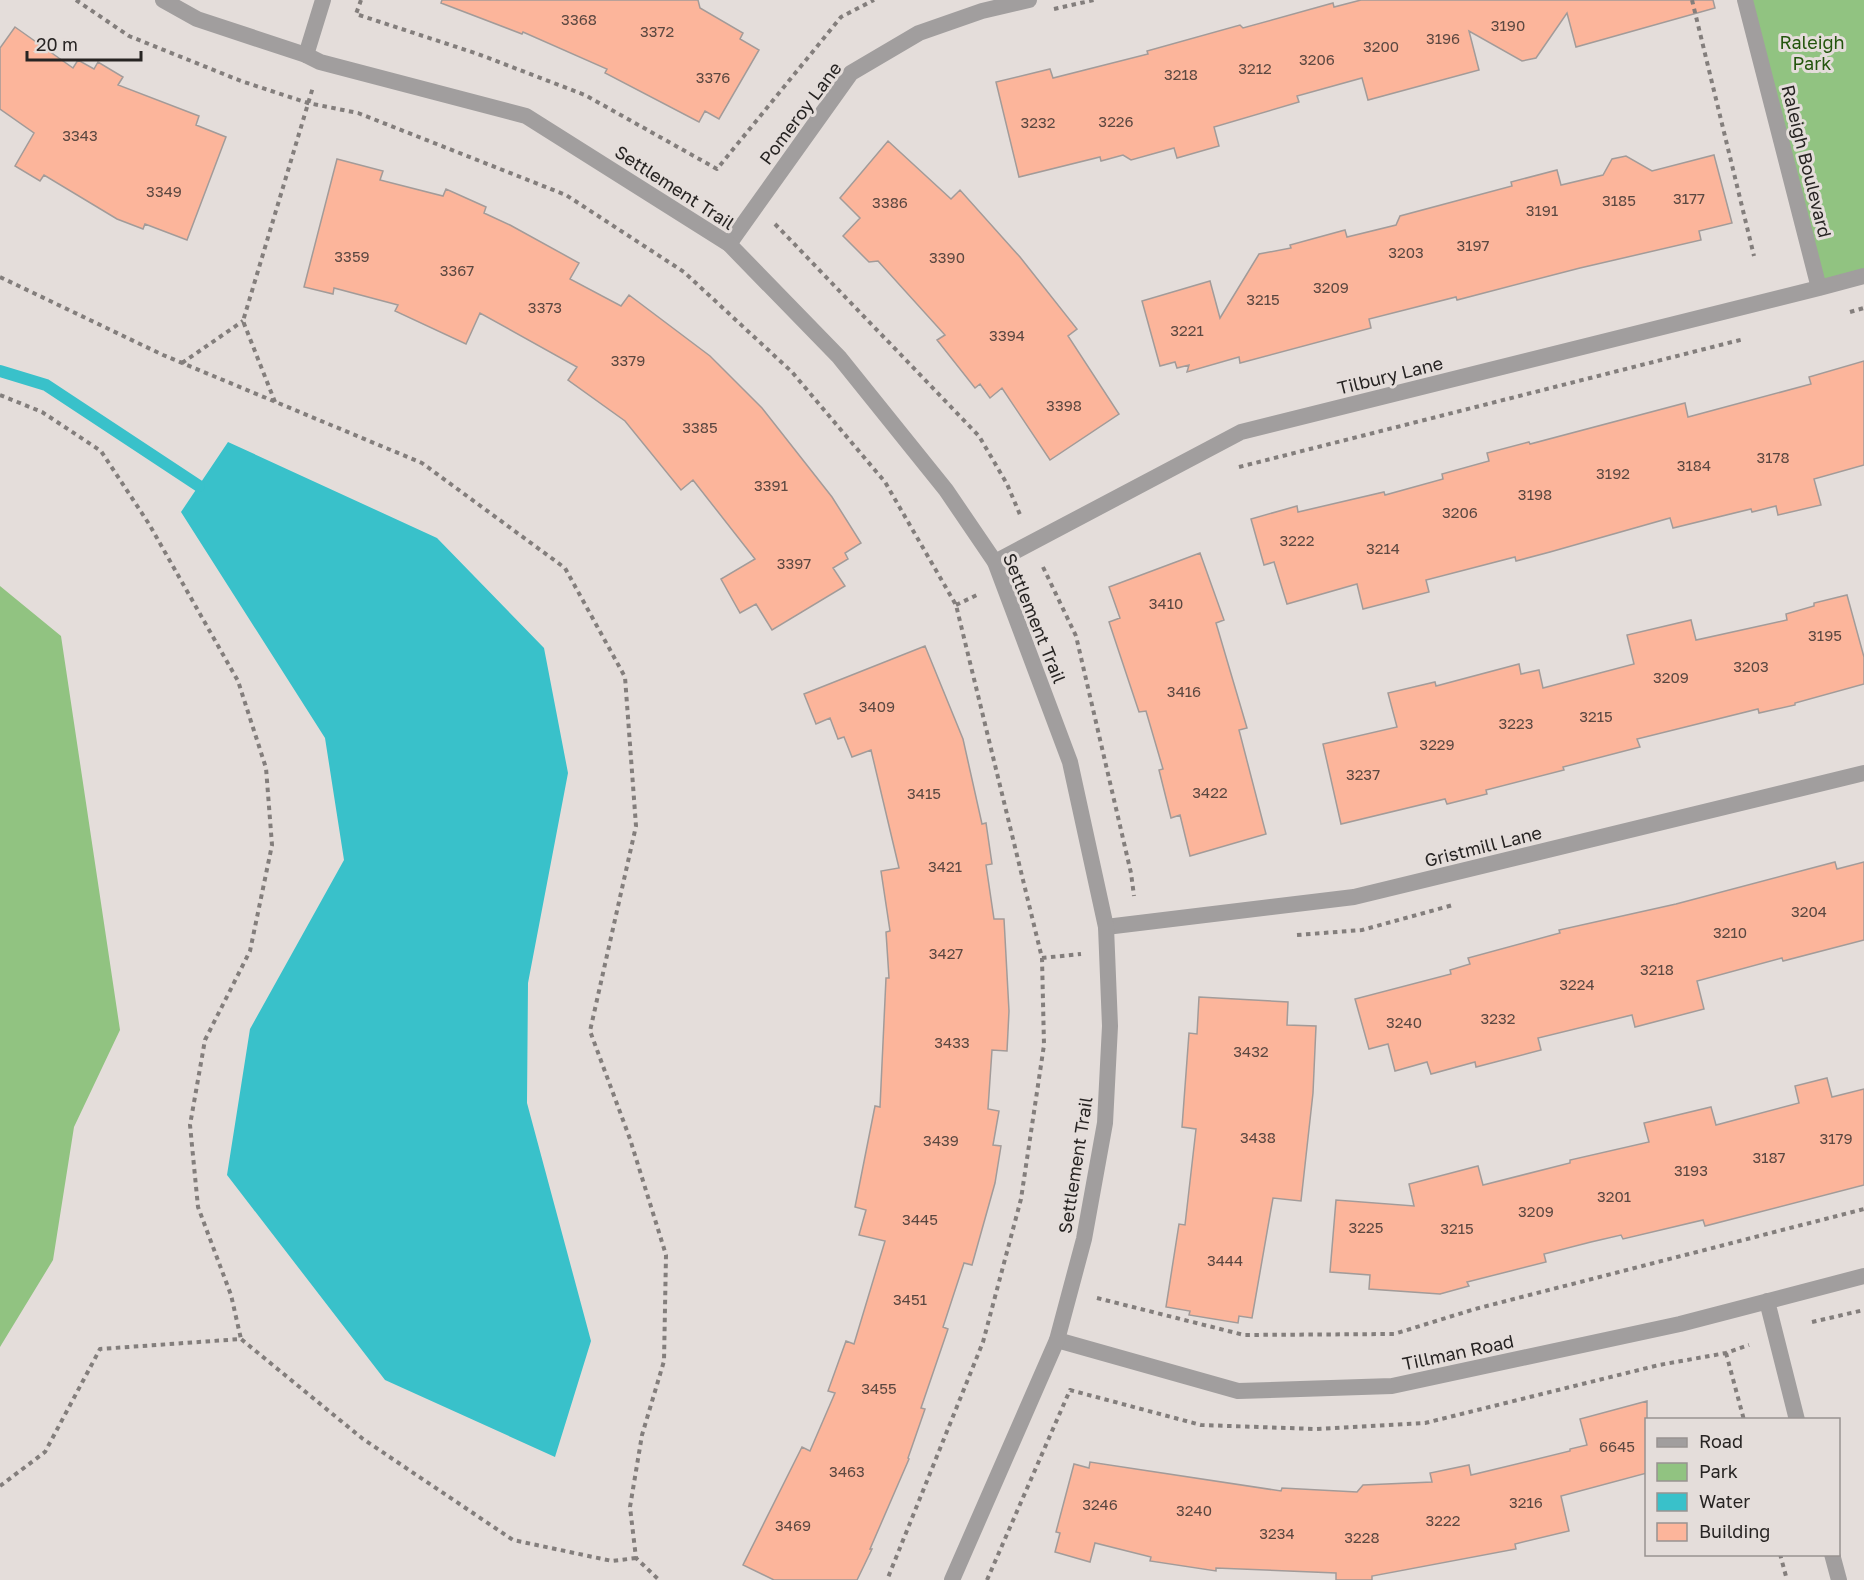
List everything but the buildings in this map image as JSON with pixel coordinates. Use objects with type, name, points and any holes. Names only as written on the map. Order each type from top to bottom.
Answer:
[{"type":"street","name":"Settlement Trail","points":[[163,0],[197,19],[313,59],[526,116],[729,244],[838,357],[946,490],[995,562],[1070,762],[1106,927],[1110,1026],[1105,1123],[1084,1239],[1057,1340],[952,1580]]},
{"type":"street","points":[[313,59],[323,0]]},
{"type":"street","name":"Pomeroy Lane","points":[[729,244],[851,73],[919,33],[982,12],[1029,0]]},
{"type":"street","name":"Raleigh Boulevard","points":[[1745,0],[1819,288]]},
{"type":"street","points":[[1819,288],[1864,276]]},
{"type":"street","name":"Tilbury Lane","points":[[995,562],[1241,432],[1819,288]]},
{"type":"street","name":"Gristmill Lane","points":[[1106,927],[1354,897],[1864,773]]},
{"type":"street","name":"Tillman Road","points":[[1057,1340],[1238,1391],[1392,1386],[1680,1324],[1864,1276]]},
{"type":"street","points":[[1767,1301],[1797,1418]]},
{"type":"street","points":[[1833,1556],[1839,1580]]},
{"type":"path","points":[[76,0],[129,36],[241,81],[308,103],[358,113],[566,195],[684,272],[792,372],[885,482],[956,605],[1042,958],[1044,1045],[1021,1199],[983,1342],[887,1580]]},
{"type":"path","points":[[361,0],[356,14],[478,54],[585,96],[717,169],[841,17],[874,0]]},
{"type":"path","points":[[1050,10],[1094,0]]},
{"type":"path","points":[[1692,0],[1754,256]]},
{"type":"path","points":[[276,403],[243,321],[308,103],[313,59]]},
{"type":"path","points":[[775,223],[979,436],[1007,484],[1024,524]]},
{"type":"path","points":[[0,277],[182,363],[422,464],[565,568],[624,677],[636,826],[590,1032],[630,1139],[666,1255],[664,1361],[642,1435],[630,1507],[636,1558],[659,1580]]},
{"type":"path","points":[[1841,314],[1864,308]]},
{"type":"path","points":[[182,363],[243,321]]},
{"type":"path","points":[[1236,468],[1750,337]]},
{"type":"path","points":[[0,395],[42,412],[101,451],[149,524],[238,681],[266,768],[272,845],[250,951],[205,1040],[190,1125],[198,1207],[231,1295],[241,1339],[363,1439],[513,1540],[612,1561],[636,1558]]},
{"type":"path","points":[[1042,564],[1076,636],[1131,873],[1134,905]]},
{"type":"path","points":[[1292,935],[1362,930],[1464,902]]},
{"type":"path","points":[[1098,1287],[1097,1299],[1244,1335],[1394,1334],[1475,1309],[1864,1209]]},
{"type":"path","points":[[0,1486],[45,1452],[100,1349],[241,1339]]},
{"type":"path","points":[[1726,1353],[1744,1418]]},
{"type":"path","points":[[987,1580],[1070,1390]]},
{"type":"path","points":[[1781,1556],[1787,1580]]},
{"type":"green space","name":"Raleigh Park","points":[[1745,0],[1864,0],[1864,276],[1819,288]]},
{"type":"green space","points":[[0,586],[61,636],[120,1030],[74,1127],[53,1260],[0,1347]]},
{"type":"water","points":[[228,442],[437,538],[544,648],[568,773],[528,983],[527,1103],[591,1341],[555,1457],[385,1380],[227,1175],[250,1029],[344,860],[325,738],[181,512]]},
{"type":"waterway","points":[[0,371],[46,385],[199,486]]}]
